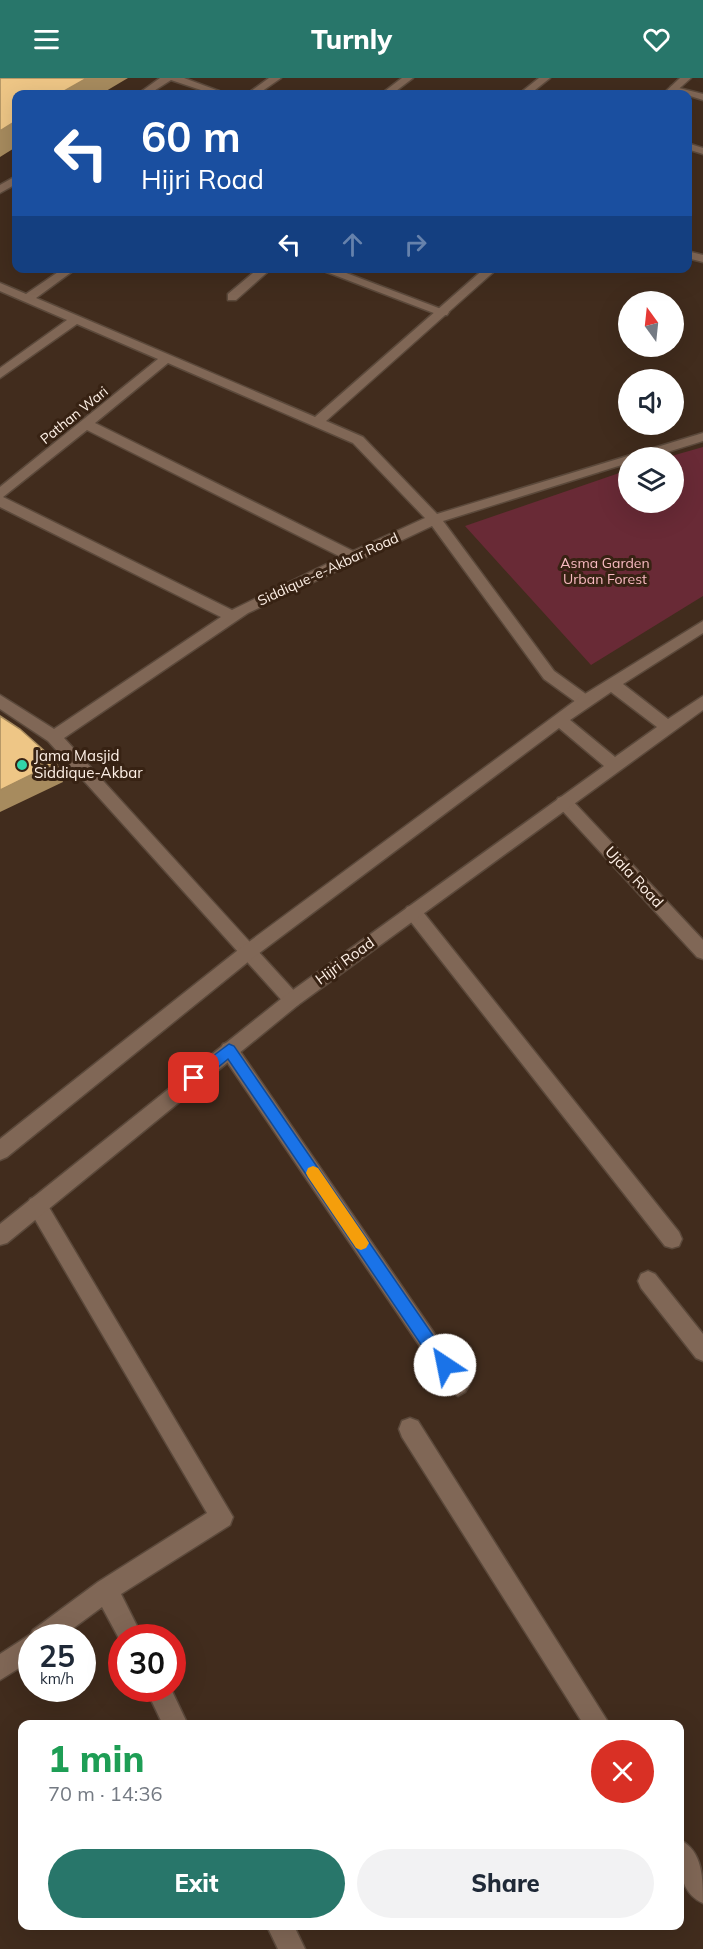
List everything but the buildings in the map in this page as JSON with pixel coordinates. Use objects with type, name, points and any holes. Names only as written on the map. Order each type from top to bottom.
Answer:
[{"type":"street","points":[[149,90],[167,78]]},
{"type":"street","points":[[174,78],[210,90]]},
{"type":"street","points":[[258,90],[276,78]]},
{"type":"street","points":[[392,90],[408,78]]},
{"type":"street","points":[[529,90],[545,78]]},
{"type":"street","points":[[672,90],[686,78]]},
{"type":"street","points":[[27,299],[65,273]]},
{"type":"street","points":[[232,297],[261,273]]},
{"type":"street","points":[[335,273],[443,312]]},
{"type":"street","points":[[317,422],[487,273]]},
{"type":"street","points":[[0,287],[358,440],[434,519],[549,675],[585,701]]},
{"type":"street","points":[[0,374],[76,319]]},
{"type":"street","name":"Pathan Wari","points":[[0,494],[167,358]]},
{"type":"street","points":[[86,424],[353,557]]},
{"type":"street","name":"Siddique-e-Akbar Road","points":[[668,447],[703,437]]},
{"type":"street","name":"Siddique-e-Akbar Road","points":[[54,737],[243,609],[434,519],[618,462]]},
{"type":"street","points":[[0,501],[232,616]]},
{"type":"street","points":[[0,1151],[248,952],[585,701],[703,626]]},
{"type":"street","points":[[612,684],[668,727]]},
{"type":"street","points":[[0,700],[54,737],[292,1000]]},
{"type":"street","name":"Hijri Road","points":[[0,1236],[292,1000],[703,702]]},
{"type":"street","points":[[560,720],[615,766]]},
{"type":"street","name":"Ujala Road","points":[[564,802],[703,952]]},
{"type":"street","points":[[412,912],[672,1239]]},
{"type":"street","points":[[229,1050],[458,1385]]},
{"type":"street","points":[[37,1205],[222,1517],[106,1590],[60,1624]]},
{"type":"street","points":[[648,1281],[703,1351]]},
{"type":"street","points":[[410,1429],[595,1720]]},
{"type":"street","points":[[106,1590],[124,1624]]},
{"type":"street","points":[[0,1668],[18,1655]]},
{"type":"street","points":[[164,1702],[174,1720]]},
{"type":"street","points":[[684,1859],[703,1890]]},
{"type":"street","points":[[282,1930],[292,1949]]},
{"type":"green space","name":"Asma Garden Urban Forest","points":[[703,447],[703,596],[591,665],[465,526],[618,473],[618,513],[684,513],[684,452]]},
{"type":"slow traffic","points":[[313,1173],[361,1243]]},
{"type":"place","name":"Jama Masjid Siddique-Akbar","points":[[22,765]]},
{"type":"route","points":[[194,1078],[229,1050],[445,1365]]}]
